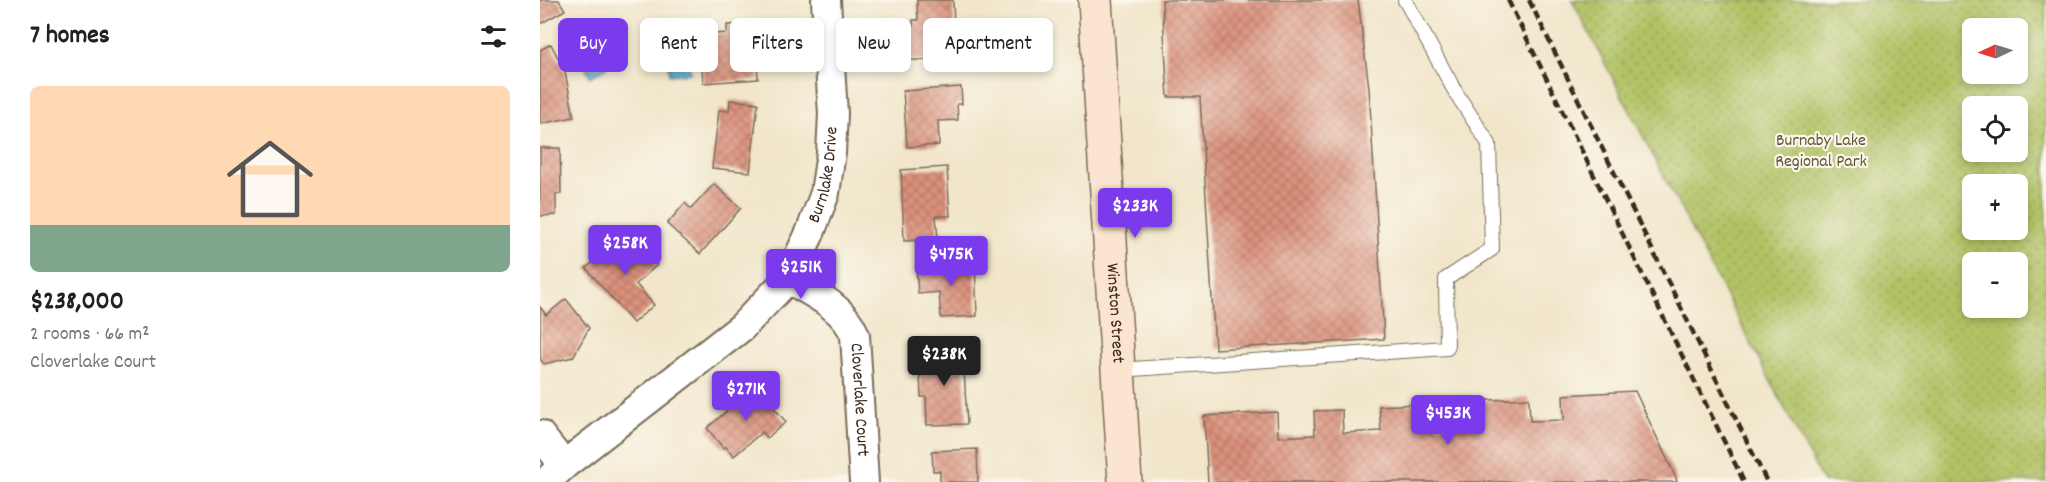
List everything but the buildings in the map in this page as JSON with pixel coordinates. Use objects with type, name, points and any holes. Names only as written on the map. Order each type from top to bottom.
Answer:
[{"type":"street","name":"Burnlake Drive","points":[[555,474],[742,327],[789,279],[825,193],[831,153],[833,114],[826,0]]},
{"type":"street","name":"Winston Street","points":[[1095,0],[1125,482]]},
{"type":"street","name":"Cloverlake Court","points":[[789,279],[842,314],[851,325],[855,335],[864,482]]},
{"type":"street","points":[[540,435],[555,474]]},
{"type":"lane","points":[[1118,370],[1447,348],[1446,279],[1492,249],[1489,144],[1456,93],[1405,0]]},
{"type":"green space","name":"Burnaby Lake Regional Park","points":[[1572,0],[2046,0],[2046,482],[1823,482]]},
{"type":"water","points":[[588,72],[599,72],[590,77]]},
{"type":"water","points":[[669,72],[690,72],[690,73],[669,75]]},
{"type":"railway","points":[[1508,0],[1744,482]]},
{"type":"railway","points":[[1529,0],[1767,482]]}]
